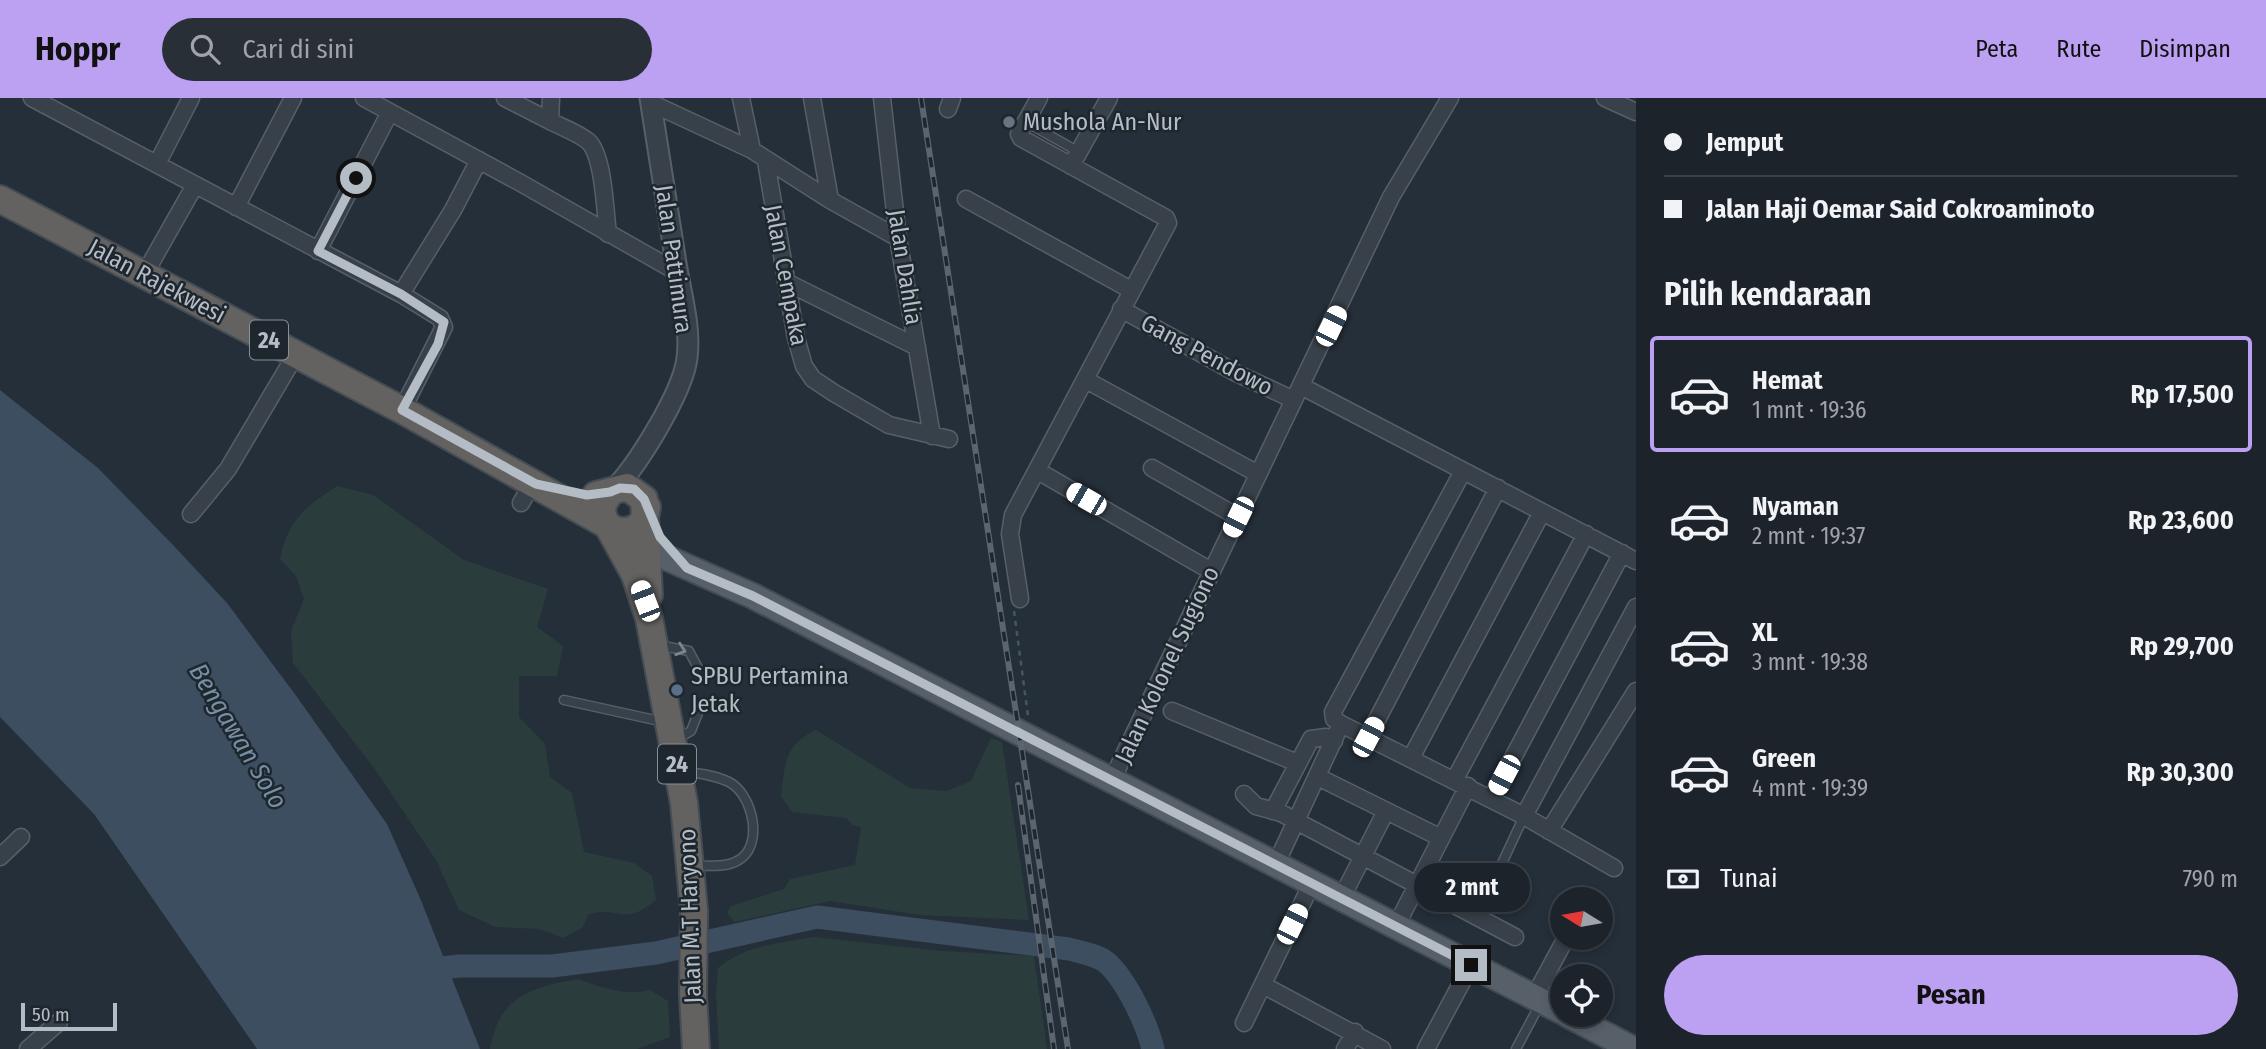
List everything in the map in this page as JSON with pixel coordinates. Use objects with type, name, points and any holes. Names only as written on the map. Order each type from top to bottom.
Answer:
[{"type":"highway","name":"Jalan Rajekwesi","points":[[0,199],[402,410],[530,489]]},
{"type":"highway","name":"24","points":[[530,489],[578,494],[610,492],[627,487],[645,503],[649,606]]},
{"type":"highway","name":"24","points":[[530,489],[612,528],[649,606]]},
{"type":"highway","points":[[610,492],[604,501],[602,512],[612,528],[632,531],[640,526],[645,503]]},
{"type":"highway","name":"Jalan M.T Haryono","points":[[649,606],[692,866],[692,994],[696,1049]]},
{"type":"main road","points":[[645,503],[660,537],[687,568]]},
{"type":"main road","points":[[612,528],[649,552],[753,596],[1546,1004]]},
{"type":"main road","points":[[649,606],[665,570],[687,568]]},
{"type":"main road","points":[[1591,1027],[1633,1049]]},
{"type":"street","points":[[32,98],[401,294],[440,318],[444,327],[402,410]]},
{"type":"street","points":[[158,163],[191,98]]},
{"type":"street","points":[[236,207],[293,98]]},
{"type":"street","points":[[364,98],[677,272]]},
{"type":"street","points":[[505,98],[588,142],[593,150],[601,180],[608,234]]},
{"type":"street","points":[[550,121],[551,98]]},
{"type":"street","points":[[741,98],[752,150]]},
{"type":"street","points":[[812,98],[830,200]]},
{"type":"street","name":"Jalan Dahlia","points":[[882,98],[898,237],[932,436]]},
{"type":"street","points":[[1016,599],[1011,525],[1167,225],[1167,219],[1075,159],[1021,138],[1019,134],[1039,98]]},
{"type":"street","points":[[1075,159],[1109,98]]},
{"type":"street","name":"Jalan Kolonel Sugiono","points":[[1111,782],[1391,197],[1450,98]]},
{"type":"street","points":[[1605,98],[1636,111]]},
{"type":"street","points":[[651,101],[752,150],[765,161],[830,200],[898,237]]},
{"type":"street","name":"Jalan Pattimura","points":[[610,492],[628,475],[643,453],[684,374],[687,359],[685,317],[651,101]]},
{"type":"street","points":[[318,251],[390,112]]},
{"type":"street","points":[[401,294],[453,210],[479,160]]},
{"type":"street","name":"Jalan Cempaka","points":[[765,161],[796,338],[804,366],[813,379],[889,425],[949,439]]},
{"type":"street","points":[[144,275],[195,185]]},
{"type":"street","points":[[966,199],[1132,290]]},
{"type":"street","points":[[786,282],[917,347]]},
{"type":"street","name":"Gang Pendowo","points":[[1121,309],[1227,368],[1297,393],[1463,471],[1629,557]]},
{"type":"street","points":[[191,514],[228,469],[296,354]]},
{"type":"street","points":[[1086,380],[1258,474]]},
{"type":"street","points":[[643,453],[641,476],[645,503]]},
{"type":"street","points":[[1152,468],[1238,517]]},
{"type":"street","points":[[1038,471],[1211,571]]},
{"type":"street","points":[[1463,471],[1334,712],[1334,719],[1462,783],[1614,868]]},
{"type":"street","points":[[1368,737],[1498,488]]},
{"type":"street","points":[[1411,758],[1542,512]]},
{"type":"street","points":[[1395,928],[1441,838],[1462,783],[1586,534]]},
{"type":"street","points":[[1491,799],[1629,557]]},
{"type":"street","points":[[1524,817],[1636,607]]},
{"type":"street","points":[[1549,831],[1636,691]]},
{"type":"street","points":[[1172,711],[1297,763]]},
{"type":"street","points":[[1276,864],[1298,823],[1341,724]]},
{"type":"street","points":[[1273,811],[1311,739],[1326,737],[1334,741]]},
{"type":"street","points":[[1318,777],[1441,838]]},
{"type":"street","points":[[1244,794],[1256,806],[1298,823],[1515,936]]},
{"type":"street","points":[[1341,899],[1386,811]]},
{"type":"street","points":[[0,856],[21,837]]},
{"type":"street","points":[[1244,1023],[1312,883]]},
{"type":"street","points":[[1546,1004],[1562,950]]},
{"type":"street","points":[[1426,1049],[1471,965]]},
{"type":"street","points":[[1263,985],[1355,1032],[1382,1049]]},
{"type":"street","points":[[28,1049],[59,1022]]},
{"type":"street","points":[[1345,1049],[1355,1032]]},
{"type":"lane","points":[[656,644],[689,650],[698,668]]},
{"type":"lane","points":[[564,700],[671,732],[691,731],[698,713]]},
{"type":"lane","points":[[678,770],[730,783],[741,792],[752,820],[752,840],[746,854],[736,862],[692,866]]},
{"type":"lane","points":[[1477,918],[1524,817]]},
{"type":"lane","points":[[1516,1049],[1546,1004]]},
{"type":"path","points":[[1016,599],[1031,740]]},
{"type":"green space","points":[[337,486],[373,495],[464,560],[548,589],[537,627],[563,646],[557,676],[519,676],[519,717],[545,744],[550,777],[572,793],[584,852],[634,863],[652,876],[656,900],[629,914],[589,914],[582,928],[563,938],[539,929],[495,927],[459,910],[436,860],[374,768],[293,663],[291,631],[304,599],[296,576],[280,559],[283,546],[293,524],[307,508]]},
{"type":"green space","points":[[816,730],[910,788],[947,791],[971,781],[991,738],[1002,742],[1029,920],[920,915],[830,901],[734,922],[727,913],[731,906],[784,889],[790,879],[855,865],[861,827],[852,825],[847,818],[792,812],[781,796],[785,765],[792,749],[805,736]]},
{"type":"green space","points":[[814,937],[942,951],[1034,956],[1047,1049],[719,1049],[716,994],[718,968],[752,950]]},
{"type":"green space","points":[[579,979],[622,992],[650,990],[668,1001],[670,1037],[637,1049],[490,1049],[501,1017],[520,997],[546,986]]},
{"type":"water","name":"Bengawan Solo","points":[[0,390],[98,468],[174,546],[227,603],[297,697],[387,824],[420,898],[480,1049],[257,1049],[94,814],[0,717]]},
{"type":"waterway","points":[[417,971],[459,966],[552,966],[656,953],[817,917],[1069,949],[1098,957],[1114,970],[1128,990],[1141,1015],[1153,1049]]},
{"type":"railway","points":[[921,98],[1068,1049]]},
{"type":"railway","points":[[1018,785],[1054,1049]]},
{"type":"place","name":"Mushola An-Nur","points":[[1009,122]]},
{"type":"place","name":"SPBU Pertamina Jetak","points":[[677,690]]},
{"type":"route","points":[[356,178],[318,251],[401,294],[444,322],[438,344],[402,410],[536,484],[587,495],[599,495],[627,487],[634,489],[644,499],[660,537],[687,568],[753,596],[1471,965]]}]
